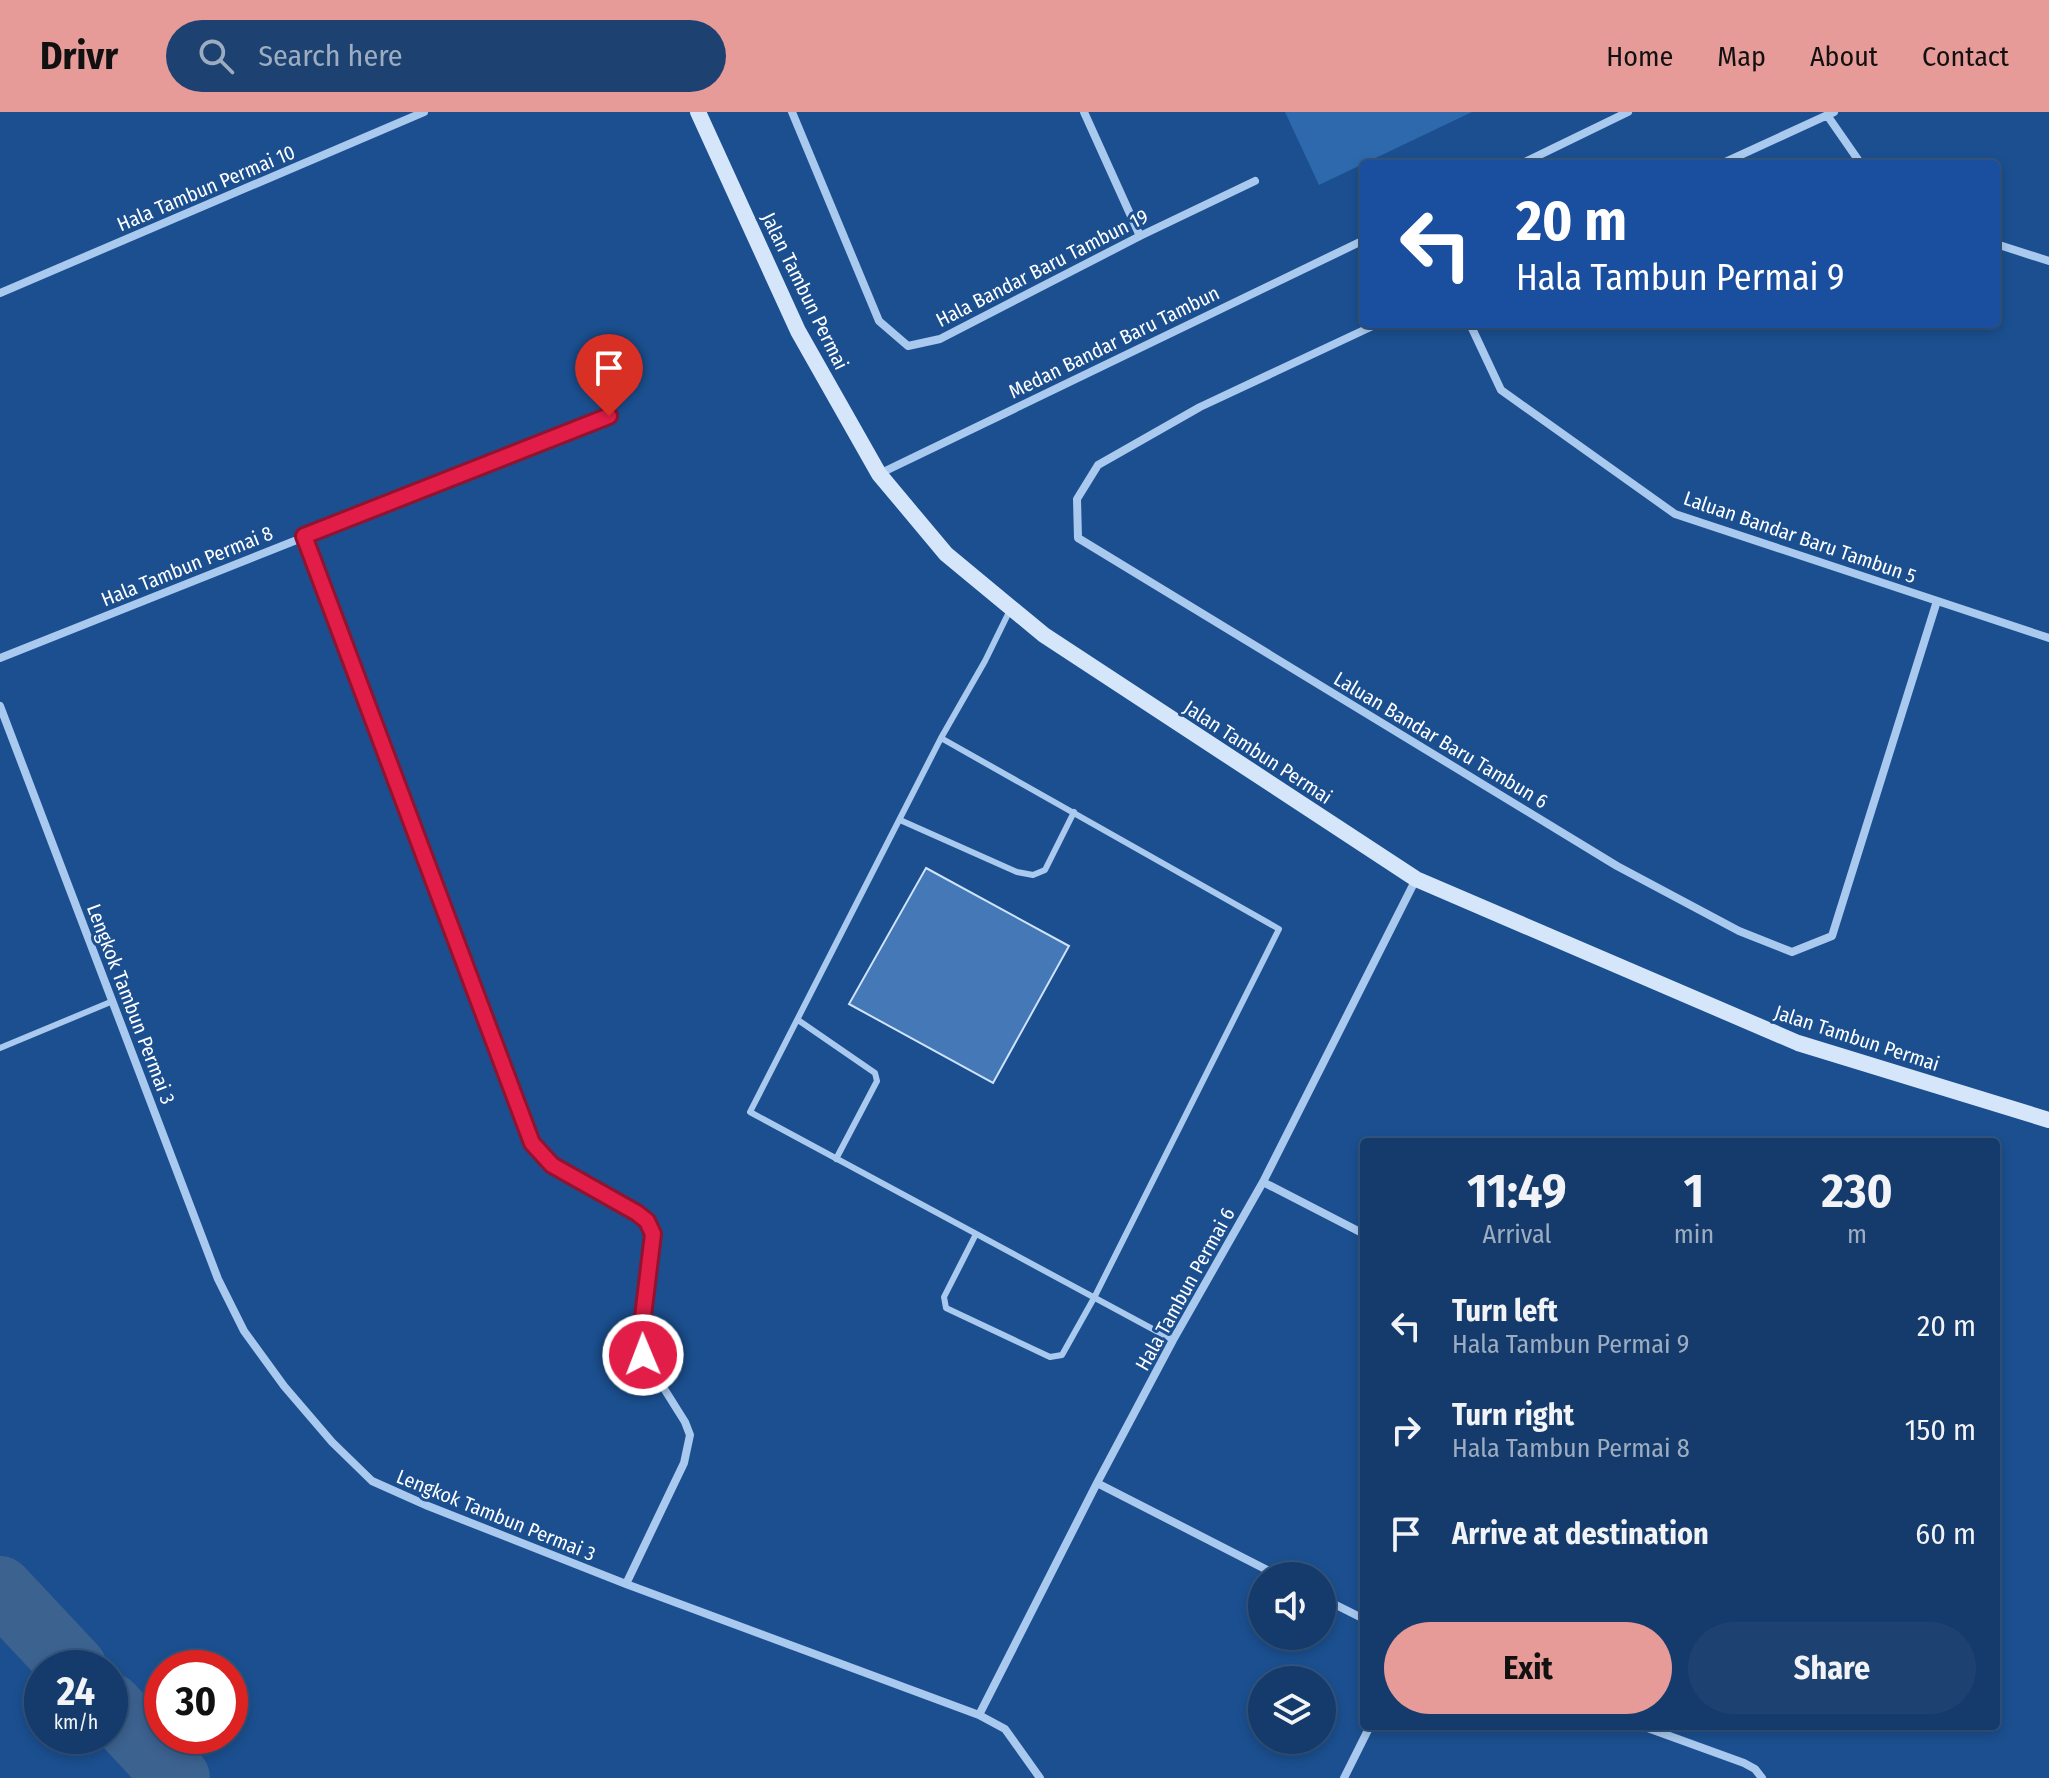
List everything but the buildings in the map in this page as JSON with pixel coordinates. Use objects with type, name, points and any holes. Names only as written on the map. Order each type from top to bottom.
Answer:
[{"type":"street","name":"Hala Tambun Permai 10","points":[[0,293],[424,112]]},
{"type":"street","name":"Jalan Tambun Permai","points":[[698,112],[798,331],[879,474],[946,554],[1044,635],[1416,879],[1798,1043],[2049,1120]]},
{"type":"street","name":"Hala Bandar Baru Tambun 19","points":[[792,112],[879,321],[908,346],[940,339],[1255,181]]},
{"type":"street","points":[[1084,112],[1140,236]]},
{"type":"street","points":[[1529,160],[1628,112]]},
{"type":"street","points":[[1730,160],[1831,114],[1859,160]]},
{"type":"street","name":"Medan Bandar Baru Tambun","points":[[879,474],[1360,242]]},
{"type":"street","points":[[2000,245],[2049,261]]},
{"type":"street","name":"Laluan Bandar Baru Tambun 6","points":[[1368,328],[1200,407],[1098,465],[1077,499],[1078,538],[1617,866],[1739,931],[1792,952],[1832,936],[1937,601]]},
{"type":"street","name":"Laluan Bandar Baru Tambun 5","points":[[1472,328],[1501,390],[1675,514],[2049,638]]},
{"type":"street","name":"Hala Tambun Permai 8","points":[[0,658],[609,416]]},
{"type":"street","points":[[304,536],[532,1143],[552,1165],[637,1213],[647,1221],[653,1234],[640,1341],[643,1355],[690,1435],[684,1463],[626,1584]]},
{"type":"street","name":"Lengkok Tambun Permai 3","points":[[0,706],[224,1292],[244,1331],[284,1386],[332,1442],[372,1481],[428,1506],[626,1584],[979,1715],[1005,1729],[1040,1778]]},
{"type":"street","name":"Hala Tambun Permai 6","points":[[979,1715],[1173,1340],[1263,1182],[1416,879]]},
{"type":"street","points":[[1263,1182],[1360,1232]]},
{"type":"street","points":[[1097,1483],[1252,1562]]},
{"type":"street","points":[[1336,1605],[1360,1617]]},
{"type":"street","points":[[1344,1778],[1368,1730]]},
{"type":"street","points":[[1653,1730],[1744,1763],[1755,1769],[1762,1778]]},
{"type":"lane","points":[[1011,608],[750,1112],[1173,1340]]},
{"type":"lane","points":[[941,738],[1279,929],[1094,1298],[1062,1355],[1050,1357],[946,1308],[944,1297],[976,1234]]},
{"type":"lane","points":[[900,820],[1017,872],[1033,875],[1045,870],[1074,812]]},
{"type":"lane","points":[[0,1048],[113,1001]]},
{"type":"lane","points":[[798,1020],[875,1073],[877,1081],[836,1159]]},
{"type":"shaded area","points":[[1285,112],[1472,112],[1371,160],[1360,160],[1360,165],[1319,185]]},
{"type":"waterway","points":[[0,1589],[57,1650]]},
{"type":"waterway","points":[[128,1725],[177,1778]]},
{"type":"route","points":[[609,416],[304,536],[532,1143],[552,1165],[637,1213],[647,1221],[653,1234],[640,1341],[643,1355]]}]
